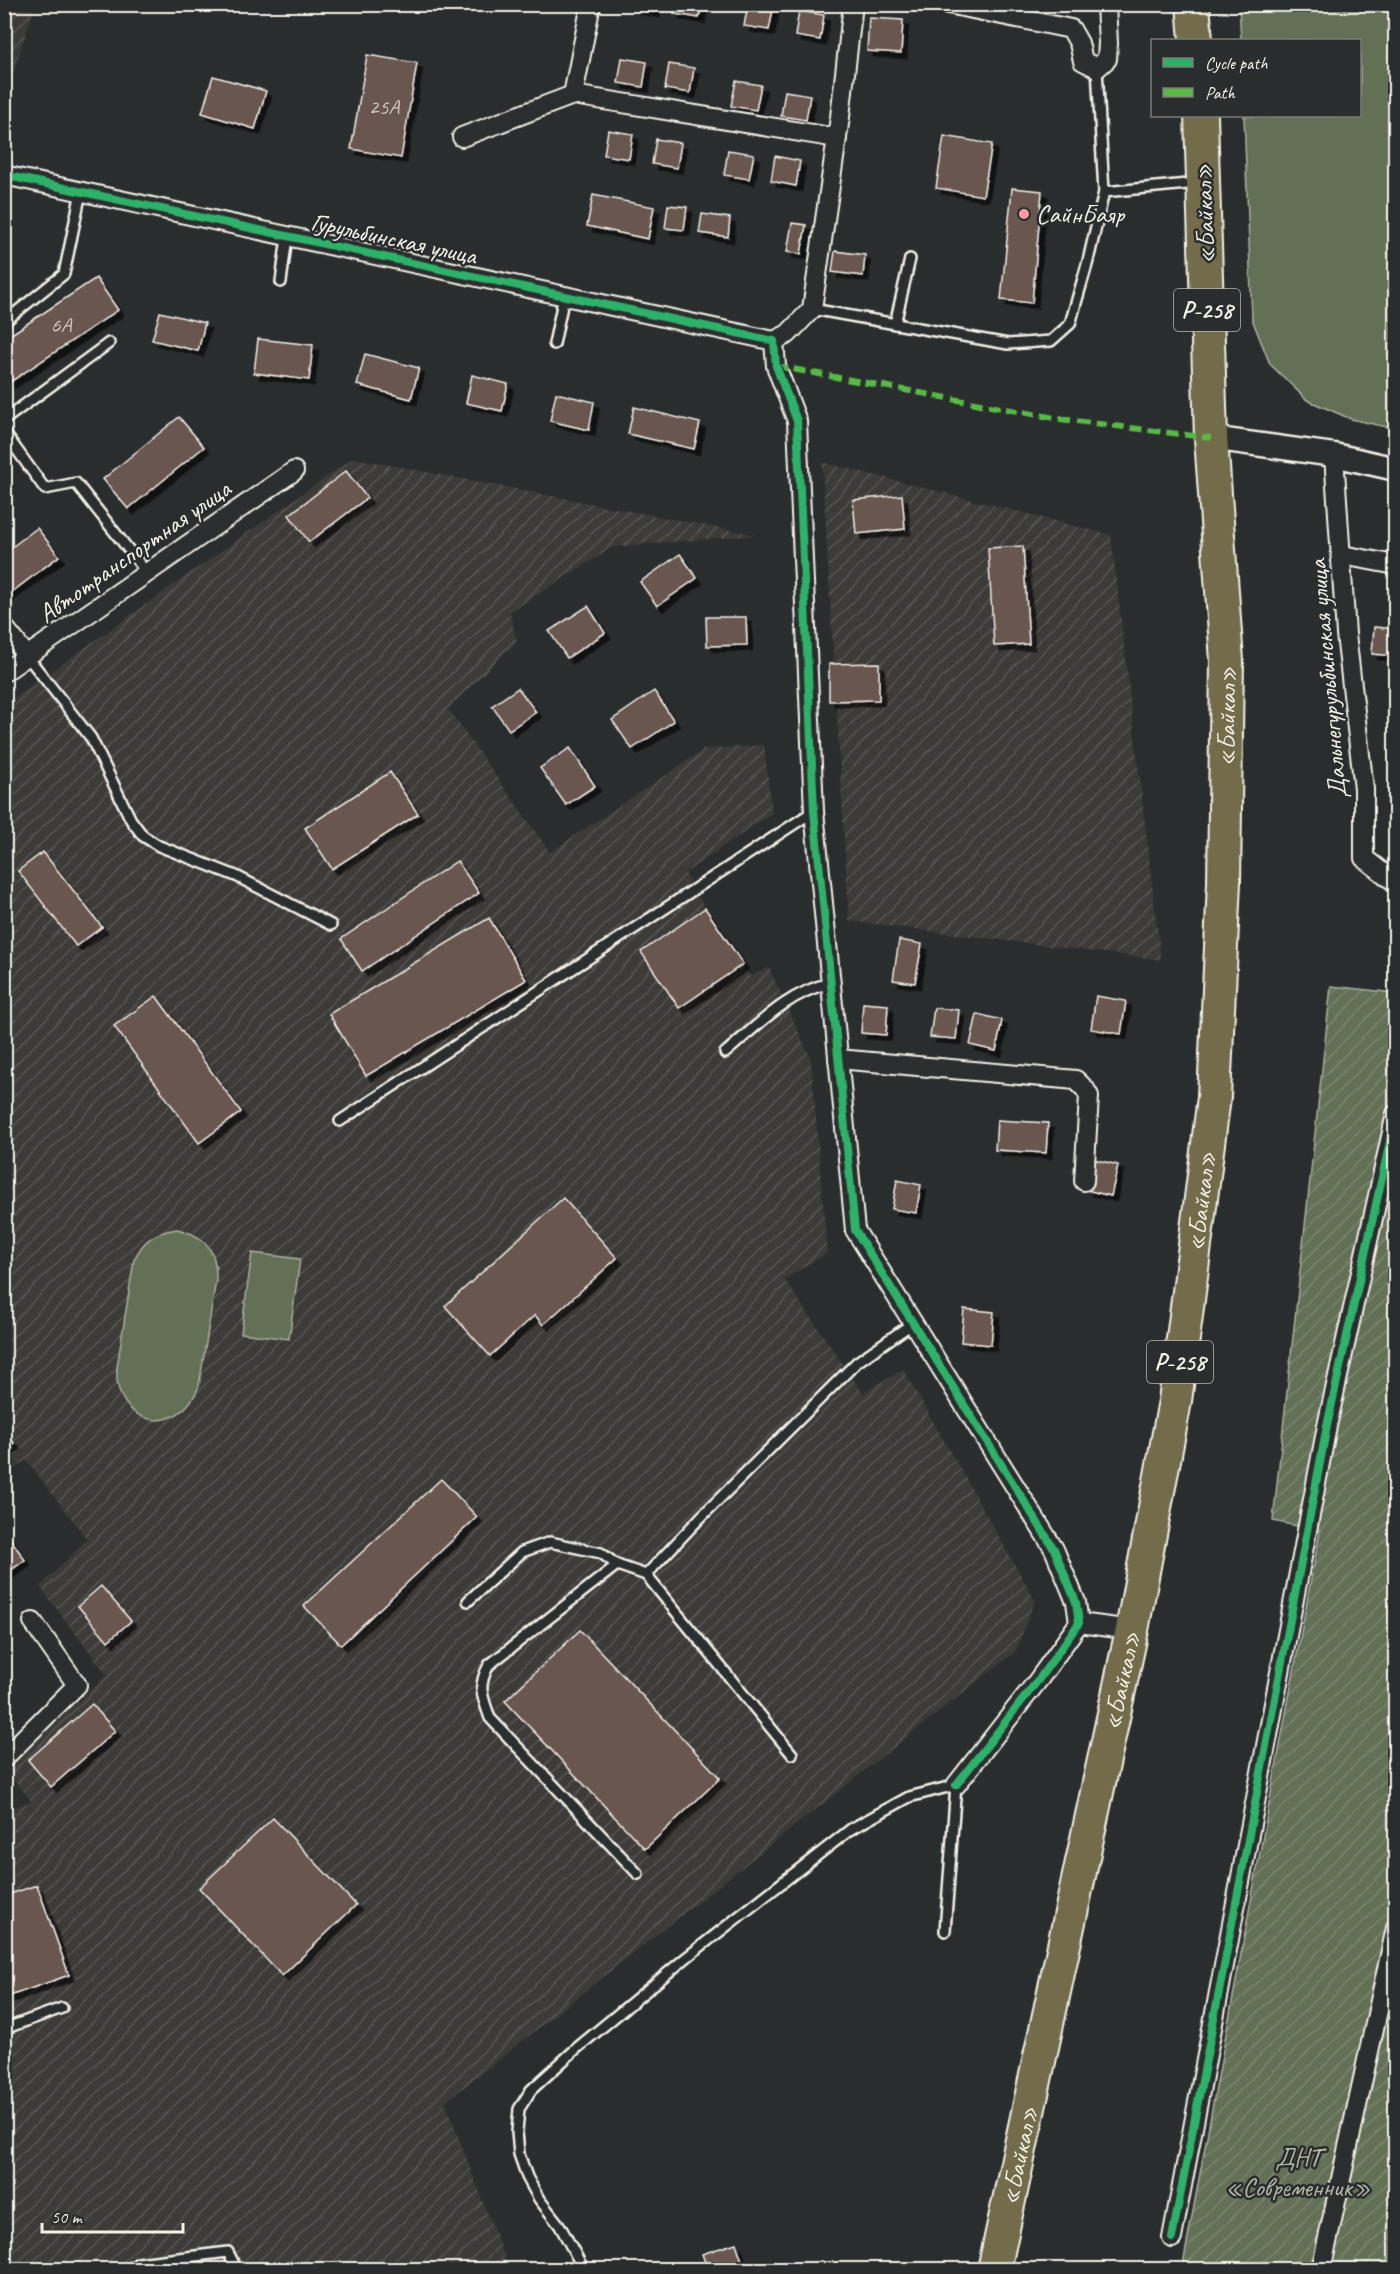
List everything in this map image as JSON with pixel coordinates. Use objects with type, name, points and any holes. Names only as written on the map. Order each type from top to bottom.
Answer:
[{"type":"highway","points":[[1192,4],[1196,39]]},
{"type":"highway","name":"«Байкал»","points":[[993,2270],[1132,1630],[1175,1401],[1214,1097],[1224,882],[1227,661],[1211,438],[1201,117]]},
{"type":"street","points":[[573,95],[591,4]]},
{"type":"street","points":[[853,4],[837,138],[812,309],[788,334],[774,341],[776,366],[797,421],[814,811],[855,1230],[1054,1549],[1076,1602],[1079,1623],[1039,1679],[956,1785]]},
{"type":"street","points":[[948,4],[1071,29],[1083,61],[1097,68],[1107,59],[1106,4]]},
{"type":"street","points":[[462,137],[573,95],[837,138]]},
{"type":"street","name":"Гурульбинская улица","points":[[4,175],[774,341]]},
{"type":"street","points":[[1211,438],[1334,455],[1395,469]]},
{"type":"street","name":"Дальнегурульбинская улица","points":[[1334,455],[1346,634],[1364,789],[1364,858],[1395,883]]},
{"type":"street","name":"Автотранспортная улица","points":[[4,672],[294,471]]},
{"type":"street","points":[[1342,555],[1395,565]]},
{"type":"street","points":[[4,627],[27,656]]},
{"type":"street","points":[[838,1059],[1076,1080],[1089,1096],[1084,1181]]},
{"type":"street","points":[[1172,2238],[1327,1426],[1395,1114]]},
{"type":"street","points":[[4,1758],[77,1685],[33,1622]]},
{"type":"street","points":[[1079,1623],[1132,1630]]},
{"type":"street","points":[[1321,2270],[1395,1928]]},
{"type":"lane","points":[[812,309],[1008,344],[1051,341],[1070,324],[1104,192],[1097,68]]},
{"type":"lane","points":[[1104,192],[1203,183]]},
{"type":"lane","points":[[4,322],[64,274],[81,192]]},
{"type":"lane","points":[[281,282],[287,237]]},
{"type":"lane","points":[[895,324],[910,259]]},
{"type":"lane","points":[[554,344],[564,296]]},
{"type":"lane","points":[[4,420],[108,343]]},
{"type":"lane","points":[[4,432],[45,489],[76,483],[147,573]]},
{"type":"lane","points":[[27,656],[91,738],[131,820],[143,836],[159,846],[236,876],[331,925]]},
{"type":"lane","points":[[340,1121],[814,811]]},
{"type":"lane","points":[[725,1053],[793,996],[812,987],[831,983]]},
{"type":"lane","points":[[646,1575],[856,1362],[913,1323]]},
{"type":"lane","points":[[468,1601],[522,1552],[550,1542],[601,1553],[617,1565],[646,1575],[792,1754]]},
{"type":"lane","points":[[617,1565],[489,1665],[481,1679],[482,1695],[490,1718],[638,1874]]},
{"type":"lane","points":[[584,2270],[560,2226],[539,2199],[527,2177],[519,2154],[517,2132],[519,2109],[531,2090],[577,2048],[687,1957],[851,1829],[909,1797],[956,1785],[945,1931]]},
{"type":"lane","points":[[4,2029],[62,2008]]},
{"type":"lane","points":[[129,2270],[138,2263],[228,2252],[237,2270]]},
{"type":"shaded area","points":[[4,5],[35,5],[5,99]]},
{"type":"shaded area","points":[[353,458],[756,535],[613,547],[510,612],[517,641],[448,709],[550,852],[705,749],[764,745],[772,813],[685,873],[750,976],[769,968],[811,1059],[827,1253],[784,1279],[863,1393],[903,1369],[1035,1600],[1016,1651],[445,2102],[509,2269],[5,2269],[5,1812],[31,1801],[4,1768],[107,1675],[40,1587],[87,1539],[26,1460],[5,1476],[5,704]]},
{"type":"shaded area","points":[[822,462],[1111,535],[1161,960],[849,921]]},
{"type":"green space","points":[[1239,5],[1395,11],[1395,429],[1351,419],[1307,400],[1270,364],[1252,319],[1244,117],[1361,117],[1361,39],[1241,39]]},
{"type":"green space","name":"ДНТ «Современник»","points":[[1331,986],[1395,993],[1395,2269],[1182,2270],[1320,1531],[1273,1521]]},
{"type":"green space","points":[[177,1229],[195,1236],[208,1246],[214,1260],[216,1280],[199,1386],[189,1403],[177,1414],[163,1419],[148,1419],[135,1413],[125,1402],[118,1387],[117,1367],[134,1260],[141,1247],[151,1238],[162,1232]]},
{"type":"green space","points":[[252,1253],[300,1259],[289,1339],[241,1333]]},
{"type":"building","points":[[629,4],[655,4],[654,12],[629,7]]},
{"type":"building","points":[[676,4],[702,4],[699,18],[674,14]]},
{"type":"building","points":[[748,4],[774,5],[769,30],[744,26]]},
{"type":"building","points":[[799,11],[824,15],[820,40],[795,36]]},
{"type":"building","points":[[869,18],[903,20],[901,53],[867,51]]},
{"type":"building","points":[[367,55],[417,63],[401,158],[351,149]]},
{"type":"building","points":[[622,58],[647,62],[643,87],[618,83]]},
{"type":"building","points":[[669,64],[694,68],[690,93],[665,89]]},
{"type":"building","points":[[213,76],[266,91],[255,129],[202,113]]},
{"type":"building","points":[[736,81],[761,85],[756,110],[731,106]]},
{"type":"building","points":[[785,91],[810,95],[806,120],[781,116]]},
{"type":"building","points":[[608,130],[633,134],[629,159],[604,155]]},
{"type":"building","points":[[944,136],[992,144],[983,196],[936,188]]},
{"type":"building","points":[[656,139],[681,143],[677,168],[652,164]]},
{"type":"building","points":[[728,150],[754,154],[749,179],[724,175]]},
{"type":"building","points":[[775,156],[800,161],[796,186],[771,181]]},
{"type":"building","points":[[1012,188],[1042,191],[1032,303],[1001,300]]},
{"type":"building","points":[[593,195],[654,207],[648,239],[587,226]]},
{"type":"building","points":[[668,205],[687,207],[684,230],[665,228]]},
{"type":"building","points":[[702,214],[730,218],[728,237],[699,233]]},
{"type":"building","points":[[792,223],[806,225],[801,254],[787,252]]},
{"type":"building","points":[[835,251],[865,255],[863,276],[832,272]]},
{"type":"building","points":[[96,278],[118,310],[4,386],[4,339]]},
{"type":"building","points":[[160,312],[205,323],[198,351],[152,340]]},
{"type":"building","points":[[258,339],[313,345],[309,380],[254,373]]},
{"type":"building","points":[[365,354],[419,368],[411,399],[357,385]]},
{"type":"building","points":[[472,375],[508,384],[502,411],[466,403]]},
{"type":"building","points":[[556,393],[594,402],[589,430],[550,421]]},
{"type":"building","points":[[634,407],[700,423],[694,449],[628,434]]},
{"type":"building","points":[[179,417],[204,447],[128,509],[103,479]]},
{"type":"building","points":[[346,471],[367,498],[309,542],[289,515]]},
{"type":"building","points":[[902,495],[905,529],[856,534],[853,500]]},
{"type":"building","points":[[37,528],[59,556],[4,598],[4,553]]},
{"type":"building","points":[[1023,546],[1029,644],[994,646],[988,548]]},
{"type":"building","points":[[680,554],[697,578],[657,606],[640,582]]},
{"type":"building","points":[[588,606],[605,633],[567,658],[549,631]]},
{"type":"building","points":[[706,617],[746,617],[747,645],[707,646]]},
{"type":"building","points":[[1374,627],[1396,629],[1396,656],[1372,654]]},
{"type":"building","points":[[879,663],[879,700],[829,701],[829,664]]},
{"type":"building","points":[[518,688],[536,712],[509,730],[492,706]]},
{"type":"building","points":[[654,691],[674,721],[632,749],[612,720]]},
{"type":"building","points":[[570,748],[595,786],[566,805],[540,768]]},
{"type":"building","points":[[390,772],[418,814],[332,869],[305,828]]},
{"type":"building","points":[[43,852],[102,927],[76,946],[18,871]]},
{"type":"building","points":[[457,861],[479,893],[362,971],[341,939]]},
{"type":"building","points":[[705,908],[743,964],[679,1008],[641,952]]},
{"type":"building","points":[[489,918],[526,980],[366,1076],[329,1014]]},
{"type":"building","points":[[899,940],[922,944],[915,983],[893,980]]},
{"type":"building","points":[[156,996],[241,1112],[199,1143],[114,1026]]},
{"type":"building","points":[[1096,996],[1126,1001],[1121,1034],[1091,1029]]},
{"type":"building","points":[[863,1003],[888,1005],[886,1035],[861,1033]]},
{"type":"building","points":[[934,1008],[959,1010],[956,1039],[930,1037]]},
{"type":"building","points":[[977,1014],[1002,1020],[996,1051],[970,1045]]},
{"type":"building","points":[[997,1120],[1048,1123],[1046,1153],[995,1150]]},
{"type":"building","points":[[1093,1159],[1118,1165],[1111,1196],[1086,1190]]},
{"type":"building","points":[[897,1180],[921,1185],[916,1213],[892,1209]]},
{"type":"building","points":[[563,1198],[617,1258],[543,1325],[535,1315],[490,1356],[445,1306]]},
{"type":"building","points":[[964,1309],[994,1312],[991,1345],[961,1342]]},
{"type":"building","points":[[4,1431],[15,1444],[4,1452]]},
{"type":"building","points":[[441,1479],[477,1517],[341,1645],[304,1606]]},
{"type":"building","points":[[7,1534],[25,1560],[4,1575],[4,1536]]},
{"type":"building","points":[[101,1586],[131,1621],[108,1641],[78,1606]]},
{"type":"building","points":[[580,1630],[720,1778],[645,1849],[505,1701]]},
{"type":"building","points":[[92,1704],[115,1731],[51,1787],[28,1760]]},
{"type":"building","points":[[273,1818],[356,1905],[282,1976],[199,1888]]},
{"type":"building","points":[[37,1885],[69,1975],[4,1998],[4,1896]]},
{"type":"building","points":[[736,2243],[745,2270],[708,2270],[702,2254]]},
{"type":"marked path","points":[[776,366],[1060,419],[1211,438]]},
{"type":"cycle path","points":[[4,175],[774,341],[776,366],[797,421],[814,811],[855,1230],[1054,1549],[1076,1602],[1079,1623],[1039,1679],[956,1785]]},
{"type":"cycle path","points":[[1172,2238],[1327,1426],[1396,1114]]},
{"type":"place","name":"СайнБаяр","points":[[1024,214]]}]
